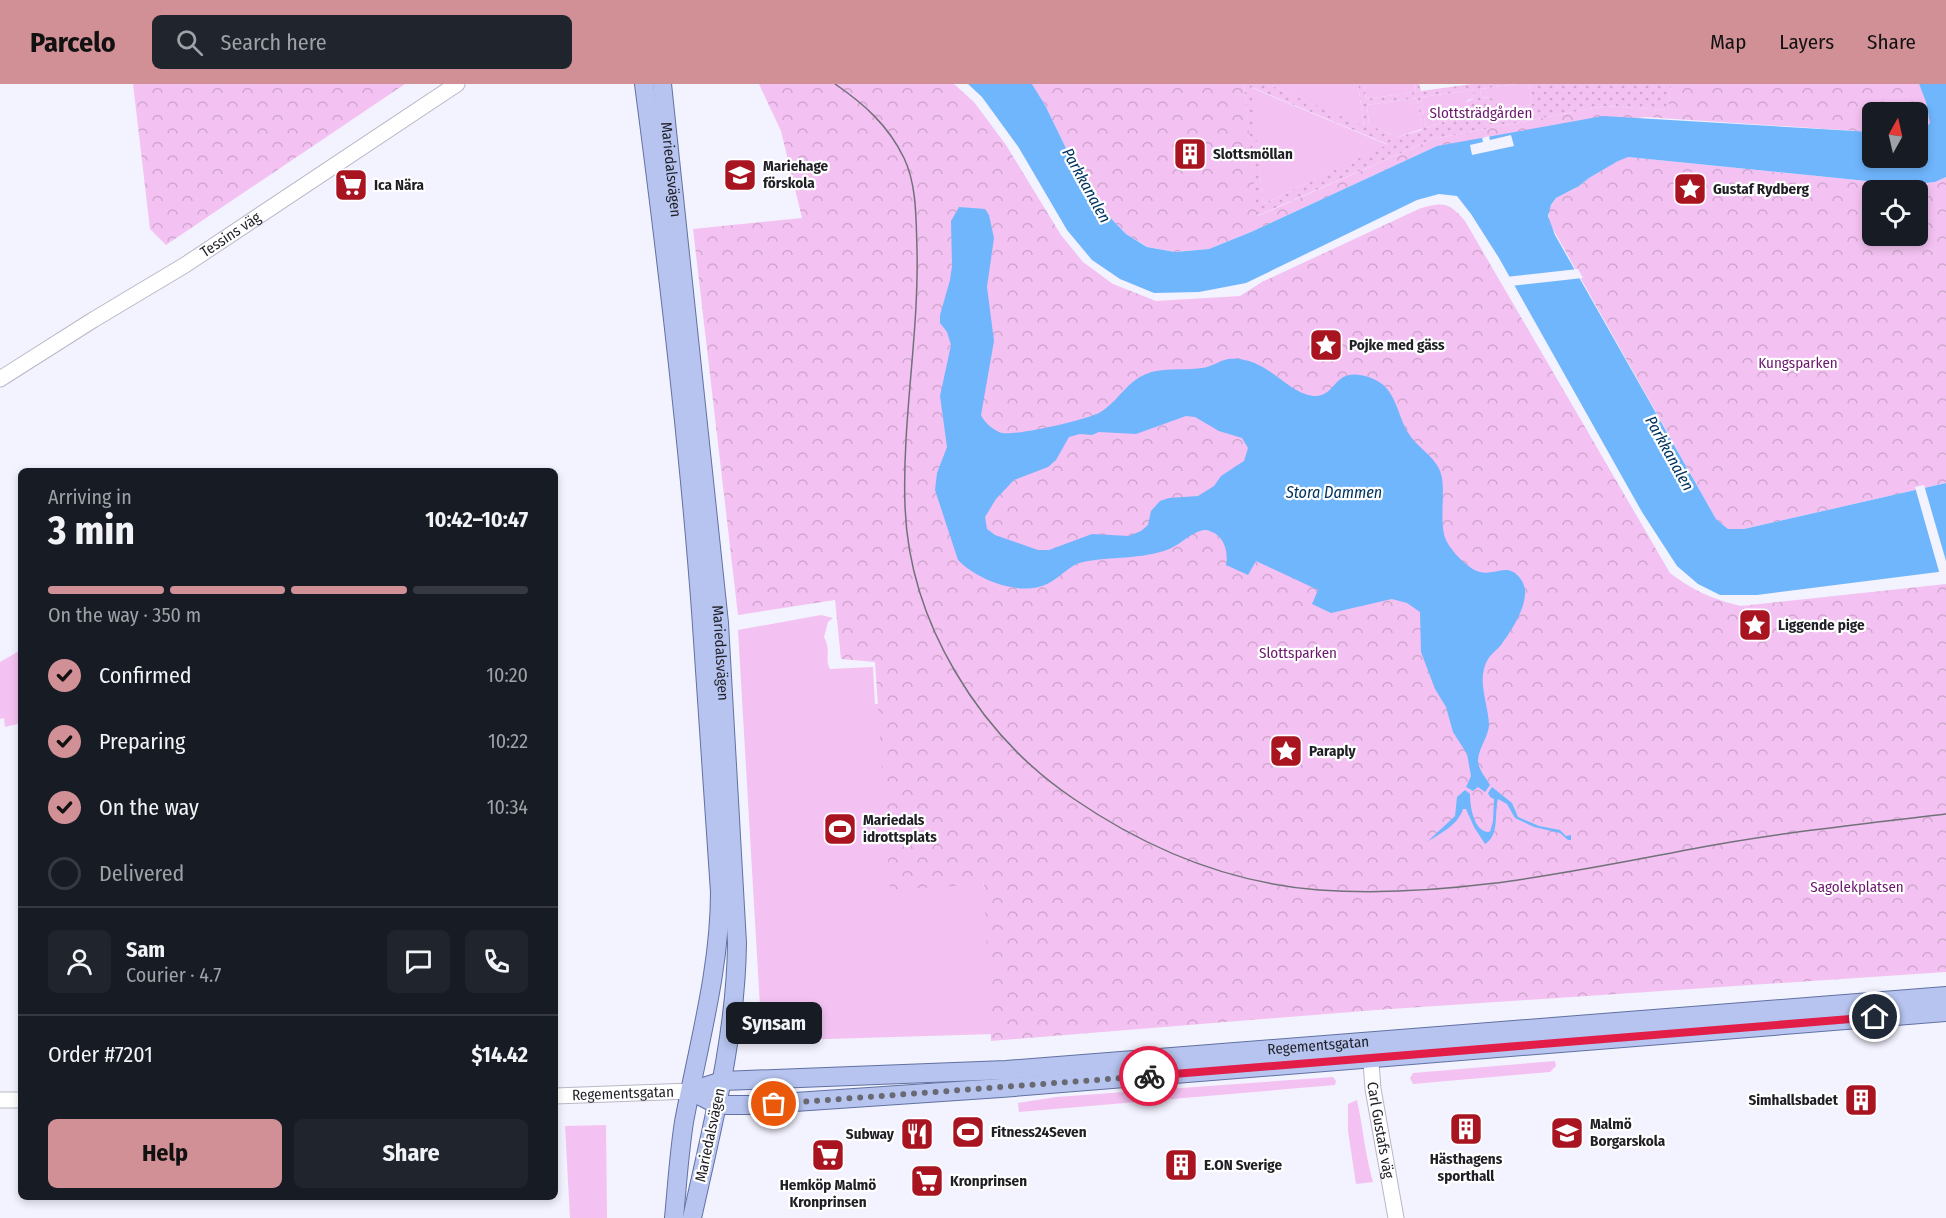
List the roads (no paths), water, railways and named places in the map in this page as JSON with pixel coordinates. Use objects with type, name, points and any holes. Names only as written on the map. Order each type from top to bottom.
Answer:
[{"type":"main road","name":"Mariedalsvägen","points":[[644,84],[662,223],[701,612],[720,892],[720,927],[684,1123],[674,1218]]},
{"type":"main road","name":"Mariedalsvägen","points":[[662,84],[721,653],[737,943],[735,983],[722,1082],[692,1218]]},
{"type":"main road","name":"Regementsgatan","points":[[691,1091],[718,1105],[751,1105],[1001,1088],[1370,1050],[1946,996]]},
{"type":"main road","name":"Regementsgatan","points":[[691,1091],[722,1082],[1005,1070],[1370,1050],[1946,1012]]},
{"type":"street","name":"Tessins väg","points":[[0,379],[185,265],[457,84]]},
{"type":"street","name":"Carl Gustafs väg","points":[[1370,1050],[1373,1089],[1396,1218]]},
{"type":"street","name":"Regementsgatan","points":[[558,1096],[691,1091]]},
{"type":"street","points":[[0,1100],[18,1100]]},
{"type":"water","name":"Parkkanalen","points":[[968,84],[1032,84],[1045,105],[1080,177],[1103,210],[1126,234],[1147,247],[1175,252],[1209,249],[1437,146],[1603,116],[1862,131],[1862,168],[1928,168],[1928,125],[1930,123],[1928,102],[1919,84],[1946,84],[1946,177],[1935,182],[1928,183],[1928,180],[1862,181],[1628,157],[1556,198],[1548,216],[1555,235],[1716,519],[1728,529],[1744,529],[1946,483],[1946,571],[1757,595],[1720,595],[1698,584],[1677,566],[1642,512],[1499,258],[1457,196],[1439,194],[1417,200],[1246,283],[1199,292],[1154,293],[1120,279],[1092,260],[1067,230],[1019,148],[982,97]]},
{"type":"water","name":"Stora Dammen","points":[[959,207],[985,209],[989,215],[994,238],[987,287],[994,341],[981,415],[990,426],[999,432],[1035,430],[1091,416],[1105,409],[1133,382],[1146,374],[1195,369],[1228,359],[1242,359],[1254,363],[1293,388],[1313,396],[1327,392],[1342,378],[1349,375],[1371,378],[1386,388],[1409,434],[1440,471],[1443,485],[1444,533],[1452,549],[1460,559],[1480,572],[1512,571],[1525,587],[1520,614],[1501,645],[1488,659],[1483,675],[1489,724],[1478,763],[1490,785],[1485,792],[1478,787],[1473,791],[1466,787],[1471,776],[1467,754],[1453,732],[1446,707],[1435,689],[1421,652],[1420,612],[1407,603],[1392,599],[1331,613],[1312,604],[1318,590],[1256,561],[1248,575],[1226,565],[1227,554],[1224,543],[1217,535],[1206,530],[1197,532],[1173,547],[1158,552],[1083,562],[1047,584],[1036,588],[1012,587],[988,580],[958,560],[935,490],[937,473],[947,447],[940,396],[951,345],[947,332],[940,323],[940,315],[952,266],[951,221]],"holes":[[[1186,416],[1195,417],[1219,431],[1242,438],[1248,448],[1244,461],[1221,476],[1214,486],[1198,496],[1169,498],[1160,501],[1151,511],[1148,525],[1141,531],[1129,536],[1092,534],[1049,550],[1038,550],[995,535],[987,529],[985,517],[996,499],[1014,480],[1048,467],[1056,460],[1069,437],[1080,434],[1092,435],[1099,432],[1136,434]]]},
{"type":"water","points":[[1492,787],[1512,803],[1518,817],[1539,826],[1560,830],[1566,836],[1571,835],[1571,840],[1560,833],[1534,827],[1515,818],[1507,804],[1498,799],[1495,829],[1490,840],[1485,844],[1466,809],[1463,809],[1461,815],[1448,828],[1427,842],[1455,816],[1457,797],[1465,790],[1470,794],[1472,812],[1477,824],[1480,828],[1490,832],[1494,799],[1488,793]]},
{"type":"tram line","points":[[835,84],[856,99],[891,135],[904,158],[914,191],[917,282],[906,442],[905,506],[910,549],[920,592],[935,633],[955,672],[980,709],[1008,743],[1040,773],[1074,799],[1131,833],[1190,861],[1253,880],[1286,886],[1366,892],[1413,891],[1507,882],[1755,838],[1946,814]]},
{"type":"place","name":"Slottsmöllan","points":[[1190,154]]},
{"type":"place","name":"Mariehage förskola","points":[[740,175]]},
{"type":"place","name":"Ica Nära","points":[[351,185]]},
{"type":"place","name":"Gustaf Rydberg","points":[[1690,189]]},
{"type":"place","name":"Pojke med gäss","points":[[1326,345]]},
{"type":"place","name":"Liggende pige","points":[[1755,625]]},
{"type":"place","name":"Paraply","points":[[1286,751]]},
{"type":"place","name":"Mariedals idrottsplats","points":[[840,829]]},
{"type":"place","name":"Simhallsbadet","points":[[1861,1100]]},
{"type":"place","name":"Synsam","points":[[774,1104]]},
{"type":"place","name":"Hästhagens sporthall","points":[[1466,1129]]},
{"type":"place","name":"Fitness24Seven","points":[[968,1132]]},
{"type":"place","name":"Malmö Borgarskola","points":[[1567,1133]]},
{"type":"place","name":"Subway","points":[[917,1134]]},
{"type":"place","name":"Hemköp Malmö Kronprinsen","points":[[828,1155]]},
{"type":"place","name":"E.ON Sverige","points":[[1181,1165]]},
{"type":"place","name":"Kronprinsen","points":[[927,1181]]},
{"type":"park label","name":"Slottsträdgården","points":[[1481,113]]},
{"type":"park label","name":"Kungsparken","points":[[1798,363]]},
{"type":"park label","name":"Slottsparken","points":[[1298,653]]},
{"type":"park label","name":"Sagolekplatsen","points":[[1857,887]]}]
